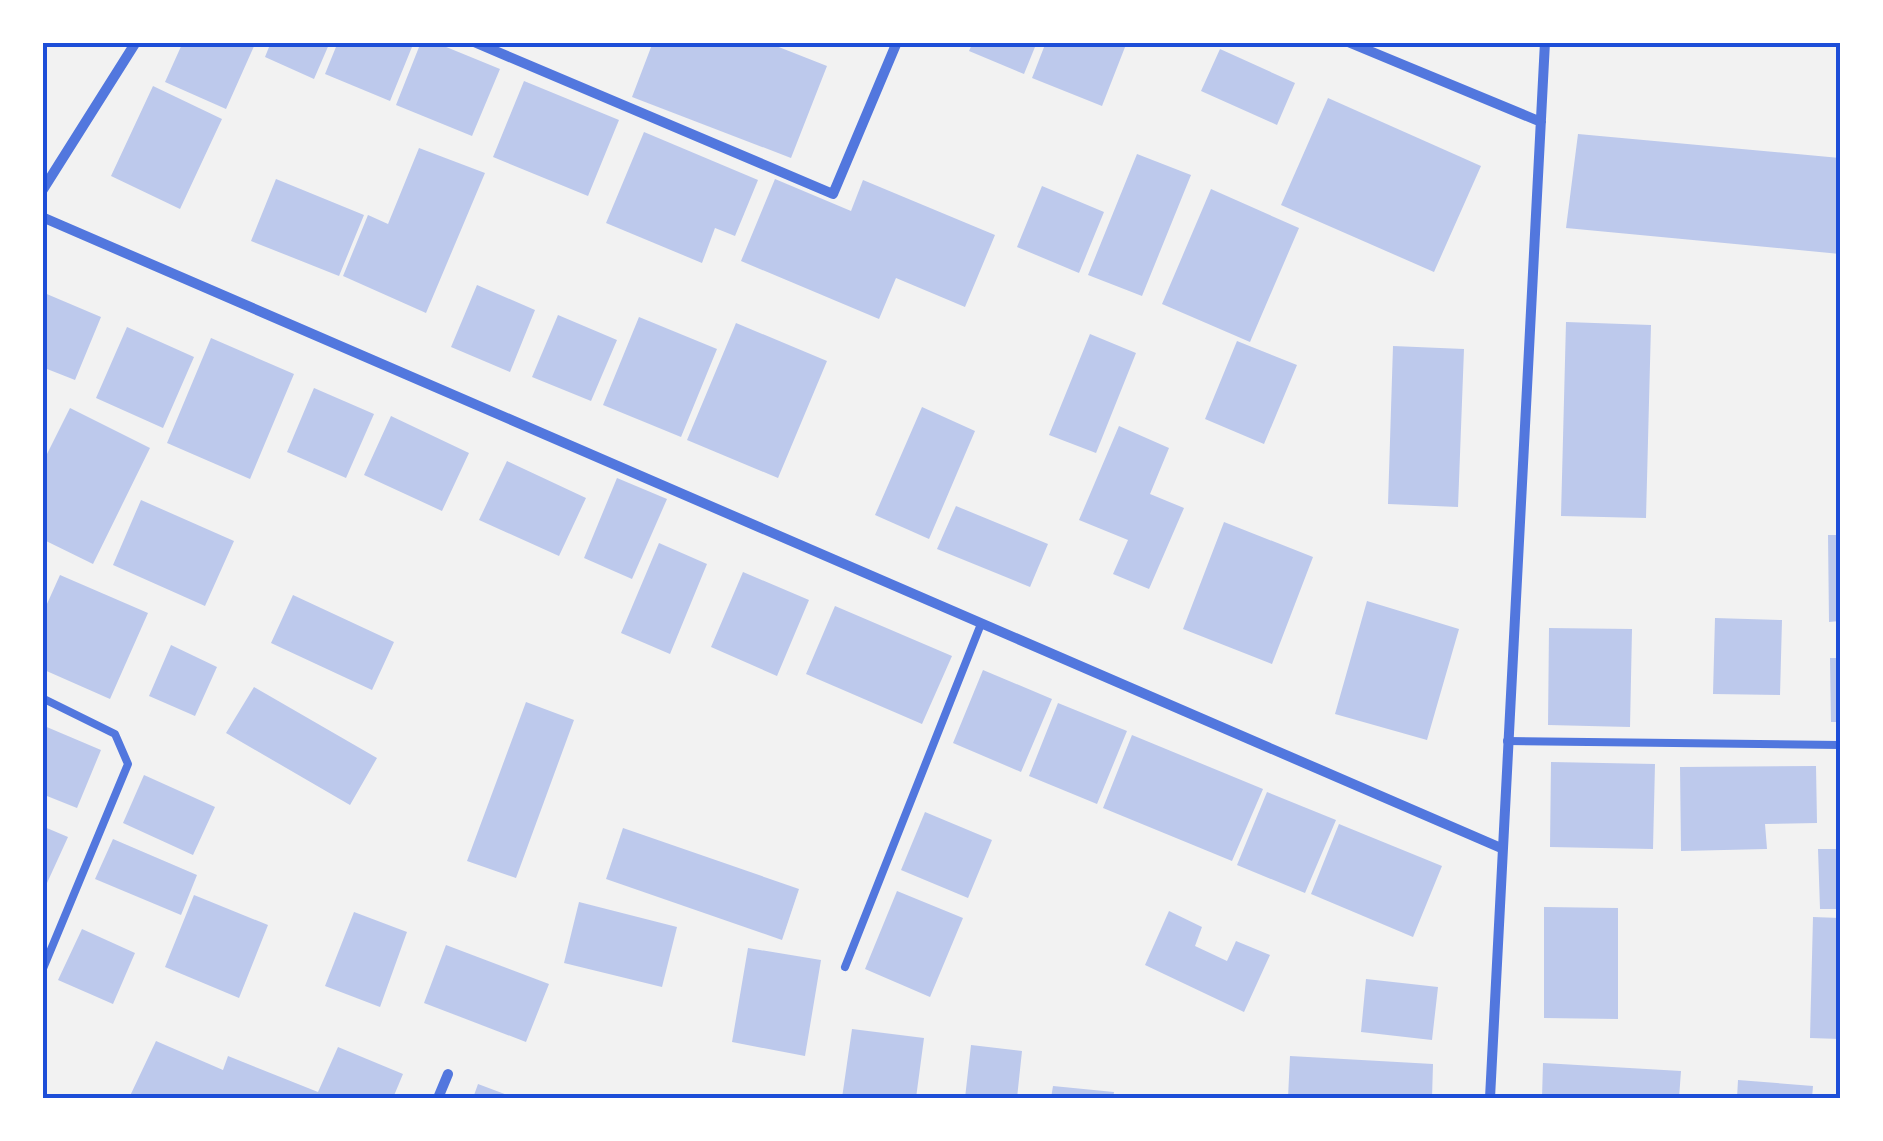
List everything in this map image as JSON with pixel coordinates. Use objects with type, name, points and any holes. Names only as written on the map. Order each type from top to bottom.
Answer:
[{"type":"street","points":[[42,191],[136,42]]},
{"type":"street","points":[[474,42],[832,194],[897,42]]},
{"type":"street","points":[[1348,42],[1540,122]]},
{"type":"street","points":[[1490,1098],[1545,42]]},
{"type":"street","points":[[42,217],[1502,848]]},
{"type":"street","points":[[438,1098],[448,1074]]},
{"type":"lane","points":[[844,968],[981,624]]},
{"type":"lane","points":[[42,698],[115,734],[128,764],[42,972]]},
{"type":"lane","points":[[1507,741],[1840,744]]},
{"type":"building","points":[[183,42],[255,44],[226,109],[165,82]]},
{"type":"building","points":[[271,42],[330,42],[314,79],[265,57]]},
{"type":"building","points":[[338,42],[414,42],[390,101],[325,74]]},
{"type":"building","points":[[421,42],[434,42],[500,69],[472,136],[396,105]]},
{"type":"building","points":[[653,42],[766,42],[827,66],[791,158],[632,97]]},
{"type":"building","points":[[973,42],[1037,42],[1024,74],[969,51]]},
{"type":"building","points":[[1046,42],[1127,42],[1102,106],[1032,78]]},
{"type":"building","points":[[1220,49],[1295,83],[1277,125],[1201,91]]},
{"type":"building","points":[[524,81],[619,120],[588,196],[493,157]]},
{"type":"building","points":[[153,86],[222,119],[180,209],[111,176]]},
{"type":"building","points":[[1328,98],[1481,166],[1434,272],[1281,205]]},
{"type":"building","points":[[644,132],[758,180],[735,236],[715,228],[702,263],[606,223]]},
{"type":"building","points":[[1578,134],[1840,158],[1840,254],[1566,228]]},
{"type":"building","points":[[419,148],[485,173],[426,313],[343,276],[368,215],[388,224]]},
{"type":"building","points":[[1137,154],[1191,175],[1142,296],[1088,275]]},
{"type":"building","points":[[276,179],[364,215],[339,276],[251,241]]},
{"type":"building","points":[[775,179],[851,211],[863,180],[995,235],[965,307],[896,278],[879,319],[741,261]]},
{"type":"building","points":[[1042,186],[1104,212],[1079,273],[1017,247]]},
{"type":"building","points":[[1211,189],[1299,228],[1250,342],[1162,304]]},
{"type":"building","points":[[477,285],[535,310],[510,372],[451,347]]},
{"type":"building","points":[[42,292],[101,317],[75,380],[42,367]]},
{"type":"building","points":[[558,315],[617,340],[591,401],[532,377]]},
{"type":"building","points":[[639,317],[717,349],[681,437],[603,405]]},
{"type":"building","points":[[1566,322],[1651,325],[1646,518],[1561,516]]},
{"type":"building","points":[[736,323],[827,361],[778,478],[687,440]]},
{"type":"building","points":[[127,327],[194,357],[163,428],[96,398]]},
{"type":"building","points":[[1090,334],[1136,353],[1096,453],[1049,435]]},
{"type":"building","points":[[211,338],[294,374],[250,479],[167,443]]},
{"type":"building","points":[[1237,341],[1297,365],[1264,444],[1205,419]]},
{"type":"building","points":[[1393,346],[1464,349],[1458,507],[1388,504]]},
{"type":"building","points":[[314,388],[374,414],[346,478],[287,452]]},
{"type":"building","points":[[922,407],[975,431],[929,539],[875,515]]},
{"type":"building","points":[[70,408],[150,448],[93,564],[42,539],[42,464]]},
{"type":"building","points":[[391,416],[469,453],[442,511],[364,475]]},
{"type":"building","points":[[1119,426],[1169,448],[1150,494],[1184,508],[1149,589],[1113,574],[1128,540],[1079,520]]},
{"type":"building","points":[[507,461],[586,498],[559,556],[479,520]]},
{"type":"building","points":[[617,478],[667,499],[632,579],[584,558]]},
{"type":"building","points":[[141,500],[234,541],[205,606],[113,565]]},
{"type":"building","points":[[956,506],[1048,544],[1030,587],[937,549]]},
{"type":"building","points":[[1224,522],[1313,557],[1272,664],[1183,629]]},
{"type":"building","points":[[1828,535],[1840,535],[1840,621],[1829,622]]},
{"type":"building","points":[[659,543],[707,564],[670,654],[621,633]]},
{"type":"building","points":[[743,572],[809,600],[777,676],[711,647]]},
{"type":"building","points":[[60,575],[148,613],[110,699],[42,669],[42,615]]},
{"type":"building","points":[[293,595],[394,642],[372,690],[271,643]]},
{"type":"building","points":[[1367,601],[1459,629],[1427,740],[1335,714]]},
{"type":"building","points":[[835,606],[952,656],[922,724],[806,674]]},
{"type":"building","points":[[1715,618],[1782,620],[1780,695],[1713,694]]},
{"type":"building","points":[[1549,628],[1632,629],[1630,727],[1548,725]]},
{"type":"building","points":[[171,645],[217,667],[195,716],[149,696]]},
{"type":"building","points":[[1830,658],[1840,658],[1840,722],[1831,722]]},
{"type":"building","points":[[983,670],[1052,699],[1021,772],[953,743]]},
{"type":"building","points":[[254,687],[377,758],[350,805],[226,733]]},
{"type":"building","points":[[526,702],[574,720],[516,878],[467,861]]},
{"type":"building","points":[[1058,703],[1127,731],[1097,804],[1029,776]]},
{"type":"building","points":[[42,725],[101,750],[77,808],[42,794]]},
{"type":"building","points":[[1132,735],[1263,789],[1232,861],[1103,808]]},
{"type":"building","points":[[1551,762],[1655,764],[1653,849],[1550,847]]},
{"type":"building","points":[[1816,766],[1817,823],[1765,824],[1767,849],[1681,851],[1680,767]]},
{"type":"building","points":[[144,775],[215,807],[193,855],[123,823]]},
{"type":"building","points":[[1267,792],[1336,820],[1305,893],[1237,865]]},
{"type":"building","points":[[925,812],[992,840],[968,898],[901,870]]},
{"type":"building","points":[[1339,824],[1442,866],[1413,937],[1311,894]]},
{"type":"building","points":[[42,826],[68,837],[42,894]]},
{"type":"building","points":[[623,828],[799,889],[782,940],[606,879]]},
{"type":"building","points":[[113,839],[197,875],[181,915],[95,879]]},
{"type":"building","points":[[1818,849],[1840,849],[1840,909],[1820,909]]},
{"type":"building","points":[[897,891],[963,918],[930,997],[865,969]]},
{"type":"building","points":[[194,895],[268,925],[239,998],[165,967]]},
{"type":"building","points":[[579,902],[677,927],[662,987],[564,963]]},
{"type":"building","points":[[1544,907],[1618,908],[1618,1019],[1544,1018]]},
{"type":"building","points":[[1169,911],[1202,927],[1195,946],[1227,961],[1236,941],[1270,955],[1244,1012],[1145,965]]},
{"type":"building","points":[[354,912],[407,932],[380,1007],[325,986]]},
{"type":"building","points":[[1813,917],[1840,918],[1840,1039],[1810,1038]]},
{"type":"building","points":[[82,929],[135,953],[113,1004],[58,980]]},
{"type":"building","points":[[446,945],[549,984],[526,1042],[424,1003]]},
{"type":"building","points":[[748,948],[821,960],[805,1056],[732,1042]]},
{"type":"building","points":[[1366,979],[1438,987],[1432,1040],[1361,1032]]},
{"type":"building","points":[[852,1029],[924,1038],[916,1098],[842,1098]]},
{"type":"building","points":[[156,1041],[223,1070],[228,1056],[318,1092],[338,1047],[403,1074],[393,1098],[129,1098]]},
{"type":"building","points":[[971,1045],[1022,1051],[1017,1098],[965,1098]]},
{"type":"building","points":[[1290,1056],[1433,1064],[1432,1098],[1288,1098]]},
{"type":"building","points":[[1543,1063],[1681,1071],[1679,1098],[1542,1098]]},
{"type":"building","points":[[1738,1080],[1813,1086],[1812,1098],[1737,1098]]},
{"type":"building","points":[[478,1084],[515,1098],[473,1098]]},
{"type":"building","points":[[1053,1086],[1114,1092],[1113,1098],[1051,1098]]}]
